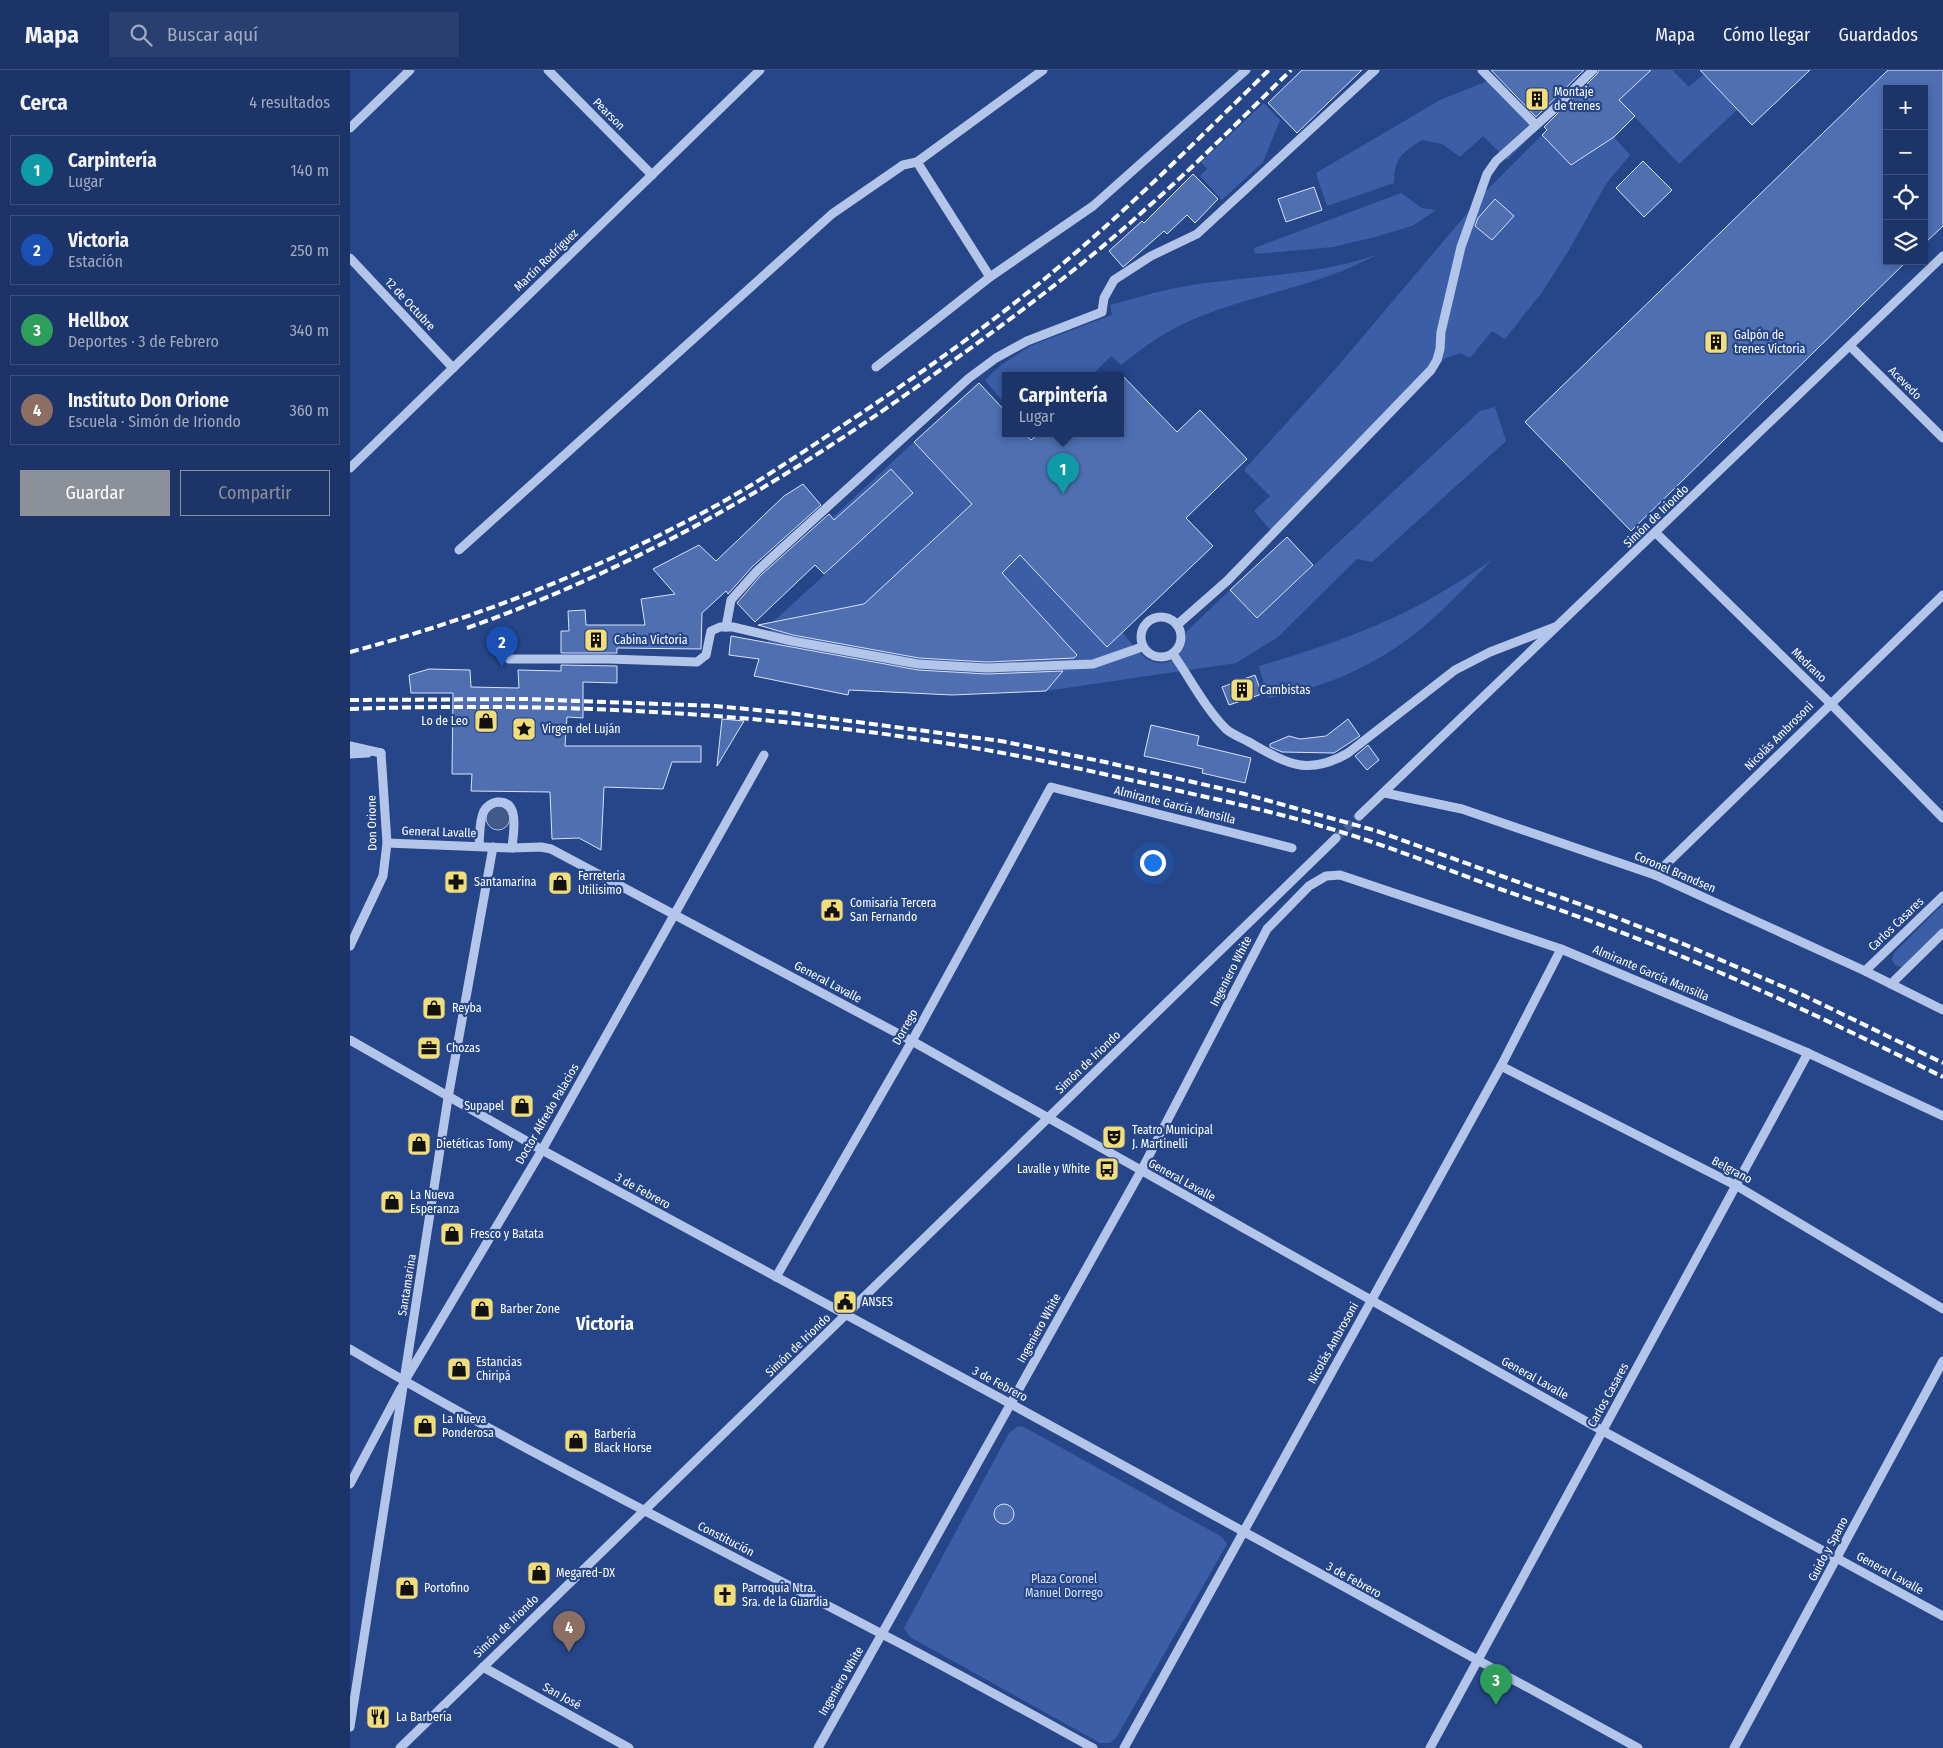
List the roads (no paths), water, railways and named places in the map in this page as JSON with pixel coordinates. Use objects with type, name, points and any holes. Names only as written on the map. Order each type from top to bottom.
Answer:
[{"type":"street","points":[[350,128],[410,70]]},
{"type":"street","name":"Pearson","points":[[548,70],[652,175]]},
{"type":"street","name":"Martín Rodríguez","points":[[350,468],[760,70]]},
{"type":"street","points":[[459,550],[832,214],[902,165],[917,162],[1043,70]]},
{"type":"street","points":[[876,367],[990,277],[1093,206],[1246,70]]},
{"type":"street","points":[[726,627],[731,600],[757,571],[969,378],[996,358],[1027,340],[1102,312],[1104,298],[1114,280],[1151,256],[1197,234],[1375,70]]},
{"type":"street","points":[[1482,70],[1536,125]]},
{"type":"street","points":[[1177,625],[1227,581],[1431,370],[1437,360],[1440,349],[1441,332],[1461,248],[1487,174],[1496,161],[1594,70]]},
{"type":"street","points":[[917,162],[990,277]]},
{"type":"street","name":"Simón de Iriondo","points":[[1358,816],[1385,793],[1943,256]]},
{"type":"street","name":"12 de Octubre","points":[[350,258],[453,368]]},
{"type":"street","name":"Acevedo","points":[[1850,346],[1943,438]]},
{"type":"street","name":"Medrano","points":[[1656,533],[1830,703],[1943,818]]},
{"type":"street","name":"Nicolás Ambrosoni","points":[[1655,875],[1943,595]]},
{"type":"street","points":[[1153,618],[1166,618],[1177,625],[1181,637],[1180,644],[1173,654],[1167,657],[1153,656],[1142,647],[1140,634],[1147,622],[1153,618]]},
{"type":"street","points":[[1173,654],[1221,723],[1231,733],[1286,763],[1314,766],[1326,764],[1348,753],[1455,670],[1490,652],[1559,625]]},
{"type":"street","points":[[509,659],[697,662],[706,655],[711,632],[716,628],[726,627],[918,664],[987,668],[1093,664],[1142,647]]},
{"type":"street","points":[[350,746],[381,753]]},
{"type":"street","points":[[350,754],[381,753]]},
{"type":"street","name":"Don Orione","points":[[350,946],[383,876],[386,843],[381,753]]},
{"type":"street","name":"Doctor Alfredo Palacios","points":[[350,1484],[405,1381],[542,1150],[764,755]]},
{"type":"street","name":"Almirante García Mansilla","points":[[1051,787],[1292,848]]},
{"type":"street","name":"Dorrego","points":[[776,1277],[912,1041],[1051,787]]},
{"type":"street","name":"Coronel Brandsen","points":[[1385,793],[1462,809],[1655,875],[1865,971],[1943,1010]]},
{"type":"street","points":[[479,846],[483,812],[490,804],[501,803],[511,808],[515,818],[512,848]]},
{"type":"street","name":"Simón de Iriondo","points":[[400,1748],[482,1666],[846,1316],[1336,838]]},
{"type":"street","name":"General Lavalle","points":[[386,843],[512,848],[541,847],[551,849],[912,1041],[1603,1431],[1943,1616]]},
{"type":"street","name":"Santamarina","points":[[350,1727],[448,1098],[493,847]]},
{"type":"street","name":"Almirante García Mansilla","points":[[1267,929],[1309,886],[1326,876],[1340,874],[1562,949],[1808,1053],[1943,1116]]},
{"type":"street","name":"Carlos Casares","points":[[1865,971],[1943,896]]},
{"type":"street","name":"Ingeniero White","points":[[818,1748],[1141,1171],[1267,929],[1255,918]]},
{"type":"street","points":[[1891,984],[1943,934]]},
{"type":"street","name":"Nicolás Ambrosoni","points":[[1124,1748],[1501,1066],[1562,949]]},
{"type":"street","name":"3 de Febrero","points":[[350,1040],[448,1098],[542,1150],[1011,1404],[1477,1662],[1638,1748]]},
{"type":"street","name":"Carlos Casares","points":[[1430,1748],[1808,1053]]},
{"type":"street","name":"Belgrano","points":[[1501,1066],[1737,1186],[1943,1309]]},
{"type":"street","name":"Constitución","points":[[350,1349],[644,1511],[882,1634],[1093,1748]]},
{"type":"street","name":"Guido y Spano","points":[[1734,1748],[1943,1361]]},
{"type":"street","name":"San José","points":[[482,1666],[629,1748]]},
{"type":"tunnel","points":[[1336,838],[1359,816]]},
{"type":"railway","points":[[350,652],[446,624],[585,570],[719,504],[774,471],[942,357],[1043,280],[1145,190],[1269,70]]},
{"type":"railway","points":[[467,628],[594,577],[655,547],[773,482],[887,408],[970,349],[1074,270],[1185,173],[1291,70]]},
{"type":"railway","points":[[350,700],[525,699],[715,706],[789,713],[1001,741],[1105,762],[1241,793],[1377,831],[1615,917],[1681,943],[1805,996],[1943,1063]]},
{"type":"railway","points":[[350,709],[427,707],[580,709],[657,712],[811,725],[887,734],[988,750],[1268,811],[1371,842],[1629,935],[1706,966],[1842,1028],[1943,1077]]},
{"type":"place","name":"Montaje de trenes","points":[[1537,99]]},
{"type":"place","name":"Galpón de trenes Victoria","points":[[1716,342]]},
{"type":"place","name":"Carpintería","points":[[1063,494]]},
{"type":"place","name":"Cabina Victoria","points":[[596,640]]},
{"type":"place","name":"Victoria","points":[[502,667]]},
{"type":"place","name":"Cambistas","points":[[1242,690]]},
{"type":"place","name":"Lo de Leo","points":[[486,721]]},
{"type":"place","name":"Virgen del Luján","points":[[524,729]]},
{"type":"place","name":"Santamarina","points":[[456,882]]},
{"type":"place","name":"Ferreteria Utilisimo","points":[[560,883]]},
{"type":"place","name":"Comisaría Tercera San Fernando","points":[[832,910]]},
{"type":"place","name":"Reyba","points":[[434,1008]]},
{"type":"place","name":"Chozas","points":[[429,1048]]},
{"type":"place","name":"Supapel","points":[[522,1106]]},
{"type":"place","name":"Teatro Municipal J. Martinelli","points":[[1114,1137]]},
{"type":"place","name":"Dietéticas Tomy","points":[[419,1144]]},
{"type":"place","name":"Lavalle y White","points":[[1107,1169]]},
{"type":"place","name":"La Nueva Esperanza","points":[[392,1202]]},
{"type":"place","name":"Fresco y Batata","points":[[452,1234]]},
{"type":"place","name":"ANSES","points":[[845,1302]]},
{"type":"place","name":"Barber Zone","points":[[482,1309]]},
{"type":"place","name":"Estancias Chiripá","points":[[459,1369]]},
{"type":"place","name":"La Nueva Ponderosa","points":[[425,1426]]},
{"type":"place","name":"Barbería Black Horse","points":[[576,1441]]},
{"type":"place","name":"Megared-DX","points":[[539,1573]]},
{"type":"place","name":"Portofino","points":[[407,1588]]},
{"type":"place","name":"Parroquia Ntra. Sra. de la Guardia","points":[[725,1595]]},
{"type":"place","name":"Instituto Don Orione","points":[[569,1652]]},
{"type":"place","name":"Hellbox","points":[[1496,1705]]},
{"type":"place","name":"La Barbería","points":[[378,1717]]},
{"type":"district","name":"Victoria","points":[[605,1324]]},
{"type":"park label","name":"Plaza Coronel Manuel Dorrego","points":[[1064,1586]]}]
